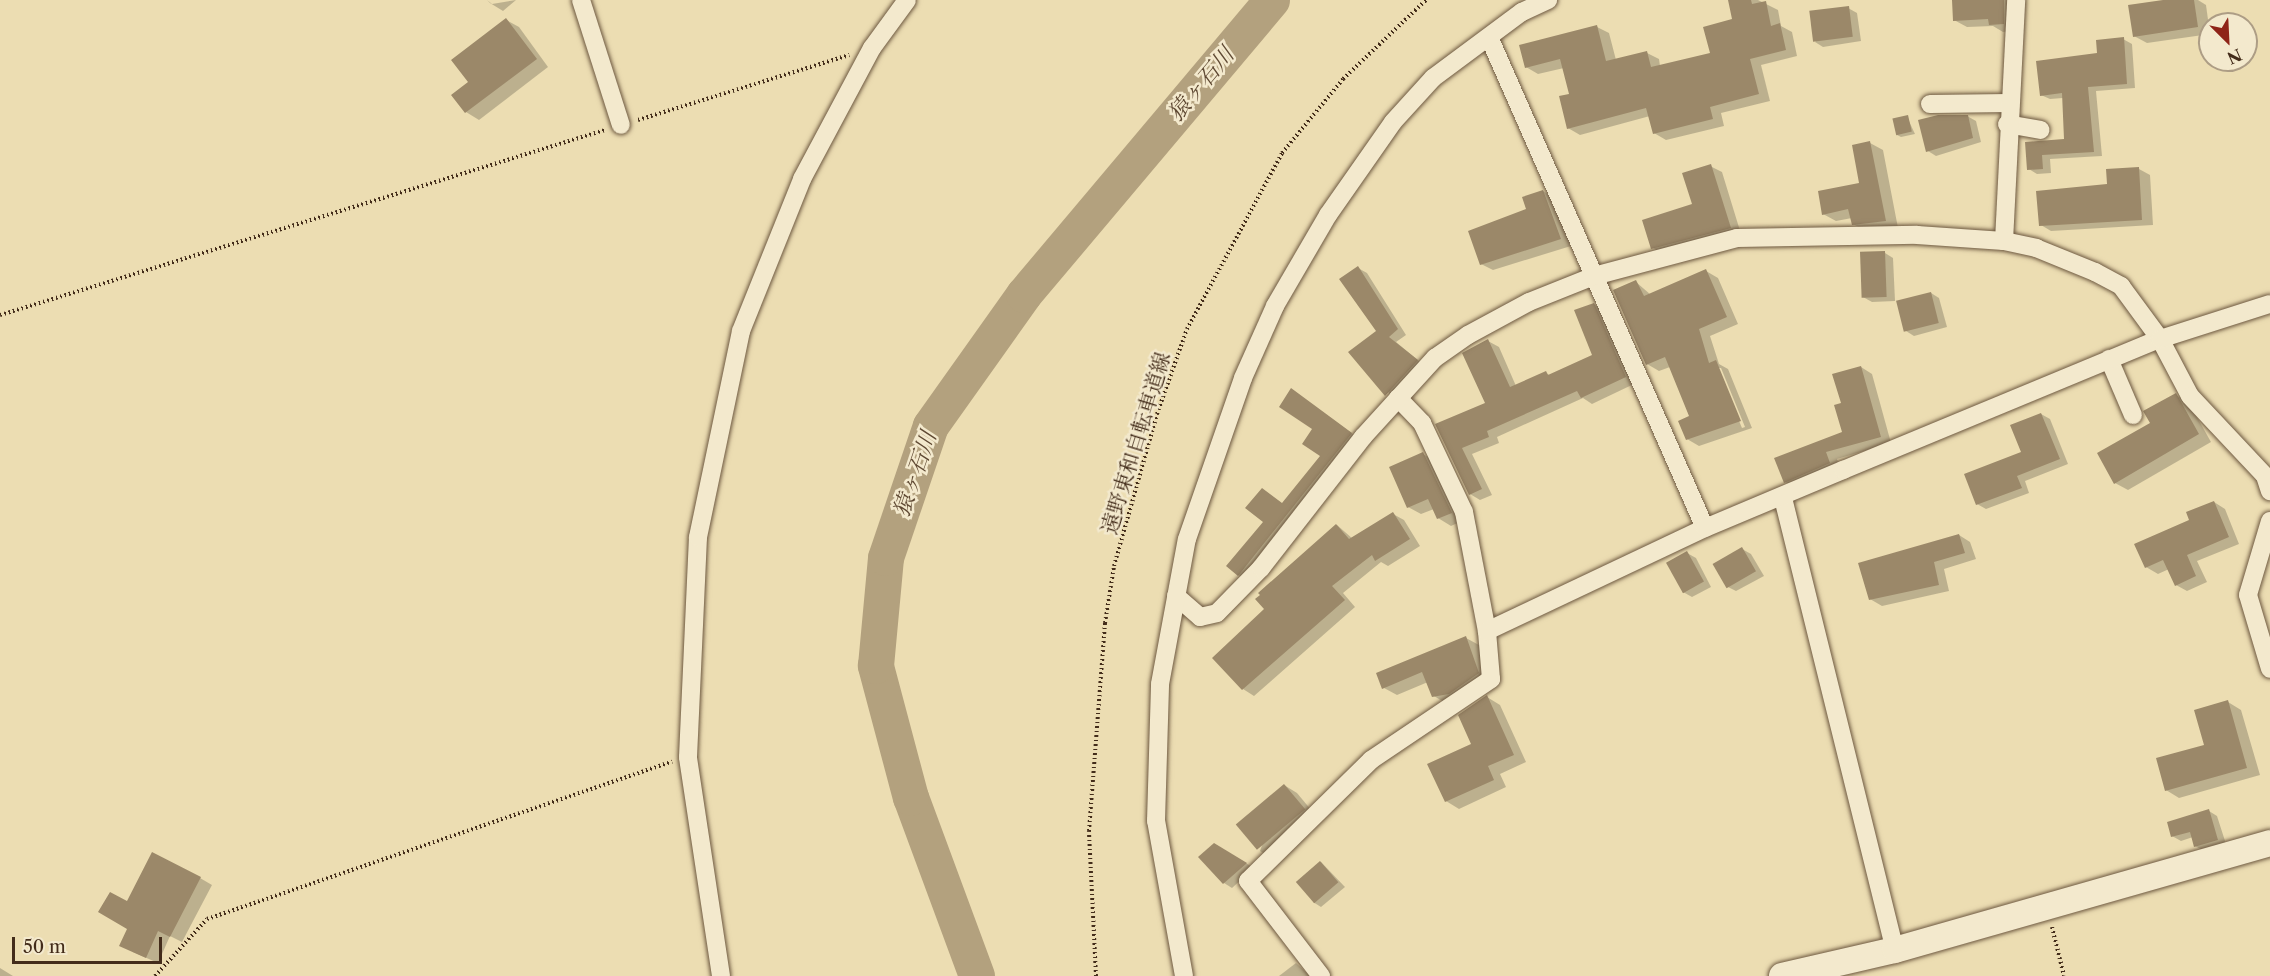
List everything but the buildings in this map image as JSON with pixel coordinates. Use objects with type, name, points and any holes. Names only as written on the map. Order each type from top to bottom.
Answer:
[{"type":"street","points":[[581,0],[621,125]]},
{"type":"street","points":[[721,976],[688,757],[698,537],[741,331],[802,179],[872,48],[907,0]]},
{"type":"street","points":[[1184,976],[1156,821],[1160,684],[1176,596],[1202,490],[1275,306],[1328,215],[1393,122],[1433,78],[1522,12],[1548,0]]},
{"type":"street","points":[[2004,241],[2007,124],[2016,0]]},
{"type":"street","points":[[1489,37],[1705,528]]},
{"type":"street","points":[[1930,104],[2009,103]]},
{"type":"street","points":[[2007,124],[2040,130]]},
{"type":"street","points":[[1176,596],[1200,617],[1217,613],[1261,568],[1398,398],[1435,358],[1468,335],[1528,302],[1594,276],[1737,238],[1917,235],[2004,241],[2036,248],[2121,286],[2160,339],[2190,396],[2265,476],[2270,491]]},
{"type":"street","points":[[1487,631],[1705,528],[1783,498],[2109,359],[2160,339],[2270,304]]},
{"type":"street","points":[[2109,359],[2133,415]]},
{"type":"street","points":[[1321,976],[1248,881],[1371,760],[1491,680],[1487,631],[1464,512],[1422,423],[1398,398]]},
{"type":"street","points":[[1783,498],[1895,950]]},
{"type":"street","points":[[2270,521],[2248,595],[2270,669]]},
{"type":"street","points":[[1782,976],[1895,950],[2270,843]]},
{"type":"path","name":"遠野東和自転車道線","points":[[1096,976],[1089,831],[1105,623],[1114,566],[1157,414],[1187,329],[1282,153],[1343,79],[1426,0]]},
{"type":"path","points":[[0,315],[872,48]]},
{"type":"path","points":[[155,976],[207,919],[688,757]]},
{"type":"path","points":[[2046,906],[2064,976]]},
{"type":"waterway","name":"猿ヶ石川","points":[[977,976],[911,798],[876,666],[886,558],[931,426],[1024,295],[1272,0]]}]
